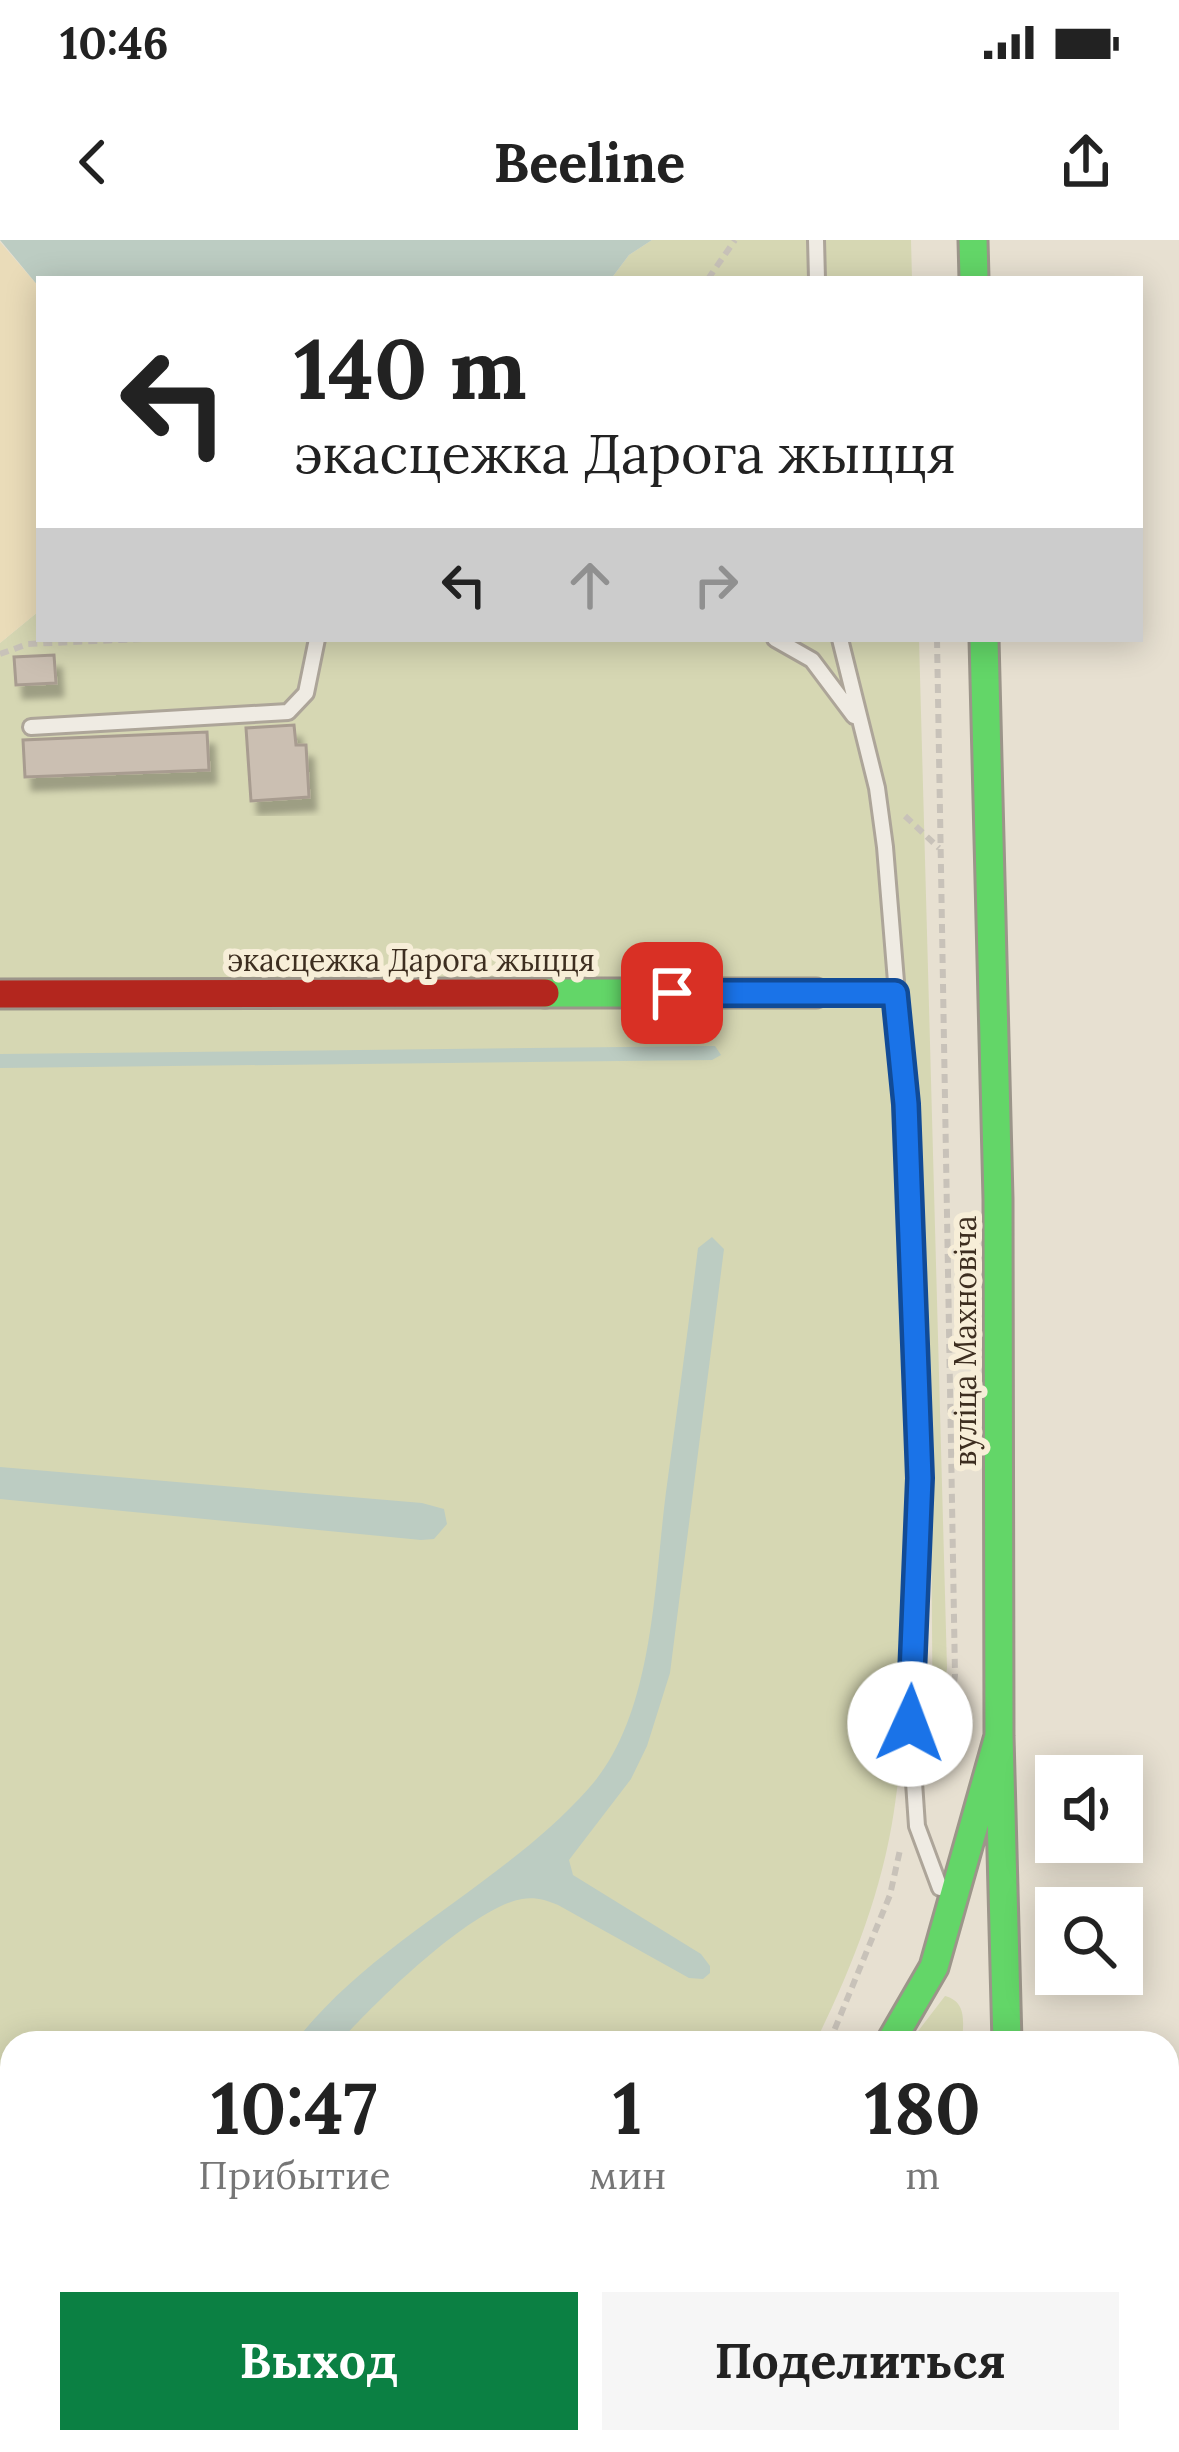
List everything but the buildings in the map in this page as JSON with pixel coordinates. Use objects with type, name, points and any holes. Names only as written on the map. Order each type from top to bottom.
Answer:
[{"type":"main road","points":[[973,240],[974,276]]},
{"type":"main road","name":"вуліца Махновіча","points":[[984,642],[998,1199],[999,1736],[1006,2031]]},
{"type":"main road","name":"экасцежка Дарога жыцця","points":[[0,994],[816,993]]},
{"type":"main road","points":[[897,2031],[934,1967],[999,1736]]},
{"type":"lane","points":[[815,240],[817,276]]},
{"type":"lane","points":[[31,727],[288,712],[306,693],[316,642]]},
{"type":"lane","points":[[780,642],[812,660],[860,725]]},
{"type":"lane","points":[[841,642],[877,788],[906,1104],[920,1478],[910,1724],[916,1826],[930,1870],[951,1908]]},
{"type":"lane","name":"экасцежка Дарога жыцця","points":[[816,993],[895,993]]},
{"type":"path","points":[[710,276],[735,240]]},
{"type":"path","points":[[0,654],[28,644],[74,642]]},
{"type":"path","points":[[834,2031],[890,1895],[902,1840],[939,1789],[956,1675],[937,642]]},
{"type":"green space","points":[[652,240],[911,240],[912,276],[613,276],[629,255]]},
{"type":"green space","points":[[36,613],[36,642],[919,642],[947,1668],[933,1773],[931,1480],[911,1093],[897,1091],[896,1176],[910,1504],[907,1689],[889,1841],[853,1959],[820,2031],[0,2031],[0,643]]},
{"type":"green space","points":[[945,1996],[958,2003],[963,2031],[918,2031]]},
{"type":"sand","points":[[0,242],[36,284],[36,613],[0,643]]},
{"type":"shaded area","points":[[0,240],[652,240],[629,255],[613,276],[36,276],[36,283]]},
{"type":"shaded area","points":[[715,1046],[721,1055],[712,1060],[0,1068],[0,1054]]},
{"type":"shaded area","points":[[712,1237],[724,1249],[670,1673],[647,1746],[631,1779],[569,1860],[573,1875],[701,1954],[710,1973],[703,1979],[689,1978],[558,1905],[522,1899],[501,1906],[451,1938],[350,2031],[305,2031],[362,1973],[555,1823],[610,1758],[627,1724],[647,1648],[698,1248]]},
{"type":"shaded area","points":[[0,1467],[422,1503],[444,1509],[447,1524],[434,1539],[421,1540],[0,1499]]},
{"type":"traffic: fast","points":[[973,240],[974,276]]},
{"type":"traffic: fast","points":[[984,642],[998,1199],[999,1736],[1007,2031]]},
{"type":"traffic: fast","points":[[545,993],[816,993]]},
{"type":"traffic: fast","points":[[897,2031],[934,1967],[999,1736]]},
{"type":"traffic: jam","points":[[0,994],[545,993]]},
{"type":"route","points":[[672,993],[895,993],[906,1104],[920,1478],[910,1724]]}]
